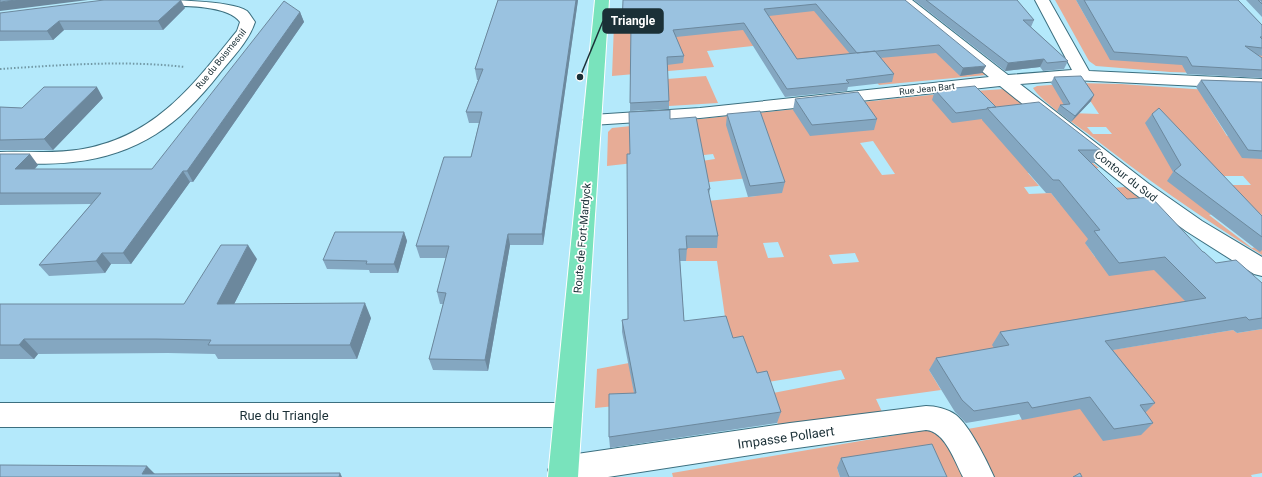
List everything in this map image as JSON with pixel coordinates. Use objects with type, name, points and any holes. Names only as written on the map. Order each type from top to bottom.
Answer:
[{"type":"main road","name":"Route de Fort-Mardyck","points":[[563,473],[602,0]]},
{"type":"street","name":"Contour du Sud","points":[[903,0],[1142,189],[1194,226],[1262,268]]},
{"type":"street","points":[[1042,0],[1082,74]]},
{"type":"street","name":"Rue du Boismesnil","points":[[0,158],[53,157],[82,154],[128,140],[156,127],[175,113],[212,71],[247,27],[248,20],[242,11],[234,6],[220,3],[134,2]]},
{"type":"street","name":"Rue Jean Bart","points":[[592,120],[700,113],[1005,80],[1082,74],[1217,83],[1262,84]]},
{"type":"street","name":"Rue du Triangle","points":[[0,415],[568,415]]},
{"type":"street","name":"Impasse Pollaert","points":[[563,473],[790,436],[934,418],[947,425],[953,432],[979,477]]},
{"type":"path","points":[[0,69],[131,63],[175,66],[212,71]]},
{"type":"shaded area","points":[[762,0],[862,0],[960,50],[986,75],[879,85],[859,60],[796,67],[781,43],[707,51],[714,67],[612,76],[614,24],[623,24],[623,32],[647,32]]},
{"type":"shaded area","points":[[1055,0],[1076,0],[1093,30],[1163,0],[1262,44],[1262,75],[1170,72],[1096,66],[1089,61]]},
{"type":"shaded area","points":[[706,76],[718,103],[669,106],[667,79]]},
{"type":"shaded area","points":[[1078,83],[1121,84],[1222,91],[1207,104],[1227,136],[1262,134],[1262,215],[1250,206],[1209,215],[1252,248],[1262,245],[1262,255],[1173,197],[1066,118],[1037,93],[1033,88],[1037,86]],"holes":[[[1087,96],[1099,114],[1069,113]],[[1087,127],[1106,127],[1112,134],[1093,134]],[[1219,176],[1243,176],[1251,185],[1228,185]]]},
{"type":"shaded area","points":[[1005,89],[1099,168],[1028,173],[1039,186],[1024,187],[1029,194],[1051,193],[1060,204],[1098,189],[1125,187],[1154,209],[1121,237],[1086,244],[1095,257],[1140,254],[1211,308],[993,344],[1001,357],[929,370],[941,390],[876,399],[883,414],[780,431],[768,394],[845,379],[841,370],[749,385],[731,350],[717,261],[686,261],[685,248],[717,248],[714,232],[688,163],[715,159],[713,154],[607,166],[608,132],[612,128],[959,92]],"holes":[[[873,141],[895,174],[882,175],[860,143]],[[749,178],[757,196],[707,201],[700,183]],[[778,242],[784,257],[768,258],[763,243]],[[855,253],[859,262],[833,264],[829,255]]]},
{"type":"shaded area","points":[[1262,329],[1262,473],[1251,475],[1252,477],[989,477],[962,430],[1057,413],[1009,367],[1233,330],[1237,333]]},
{"type":"shaded area","points":[[629,363],[636,404],[595,408],[597,369]]},
{"type":"shaded area","points":[[931,429],[945,436],[969,477],[936,477],[837,468],[840,477],[673,477],[672,473]]},
{"type":"building","points":[[0,0],[16,0],[0,2]]},
{"type":"building","points":[[104,0],[181,0],[158,21],[59,21],[47,31],[0,31],[0,13]]},
{"type":"building","points":[[498,0],[576,0],[542,234],[508,234],[485,360],[429,359],[446,293],[437,292],[449,246],[416,246],[444,157],[471,157],[482,112],[466,112],[483,69],[475,69]]},
{"type":"building","points":[[623,0],[905,0],[986,66],[963,68],[939,45],[875,51],[894,74],[846,80],[849,83],[787,89],[744,23],[673,30],[684,56],[667,57],[669,101],[630,103],[631,25],[622,25]],"holes":[[[816,4],[857,53],[797,59],[764,9]]]},
{"type":"building","points":[[926,0],[1017,0],[1034,20],[1023,20],[1068,61],[1047,63],[1044,59],[1008,63]]},
{"type":"building","points":[[1084,0],[1238,0],[1262,25],[1262,37],[1260,37],[1262,39],[1262,48],[1245,46],[1262,58],[1262,70],[1192,66],[1187,57],[1114,52]]},
{"type":"building","points":[[284,1],[300,12],[187,171],[183,171],[123,253],[102,253],[96,261],[39,265],[101,193],[0,193],[0,154],[30,154],[15,169],[152,169]]},
{"type":"building","points":[[1081,76],[1094,95],[1075,116],[1060,105],[1070,104],[1054,77]]},
{"type":"building","points":[[1201,80],[1262,82],[1262,151],[1248,150]]},
{"type":"building","points":[[975,86],[996,107],[956,113],[935,90]]},
{"type":"building","points":[[44,87],[97,87],[44,139],[0,140],[0,107],[22,108]]},
{"type":"building","points":[[858,92],[877,119],[812,125],[795,99]]},
{"type":"building","points":[[1039,102],[1101,150],[1078,150],[1127,199],[1151,197],[1203,252],[1216,263],[1236,260],[1262,283],[1262,318],[1249,320],[1246,317],[1105,341],[1155,403],[1140,405],[1153,423],[1114,429],[1090,397],[1032,408],[1028,402],[974,411],[962,400],[936,358],[1009,345],[1000,332],[1206,298],[1165,257],[1119,263],[1094,231],[1100,230],[1059,180],[1053,180],[987,108]]},
{"type":"building","points":[[1159,108],[1262,216],[1262,237],[1174,171],[1181,165],[1152,114]]},
{"type":"building","points":[[670,110],[670,119],[696,117],[710,189],[708,189],[718,236],[686,236],[687,249],[679,249],[684,321],[726,316],[733,338],[743,336],[757,373],[767,371],[781,412],[609,437],[609,394],[636,393],[622,320],[628,319],[627,154],[630,154],[629,112]]},
{"type":"building","points":[[760,111],[785,182],[750,186],[727,114]]},
{"type":"building","points":[[335,232],[404,232],[394,264],[366,264],[367,261],[323,260]]},
{"type":"building","points":[[221,245],[248,245],[217,304],[365,303],[350,345],[208,345],[211,340],[24,339],[19,345],[0,345],[0,304],[184,304]]},
{"type":"building","points":[[932,444],[947,477],[849,477],[841,458]]},
{"type":"building","points":[[0,465],[147,466],[142,474],[340,473],[339,477],[0,477]]},
{"type":"building","points":[[1080,473],[1082,477],[1073,477]]},
{"type":"place","name":"Triangle","points":[[580,77]]}]
